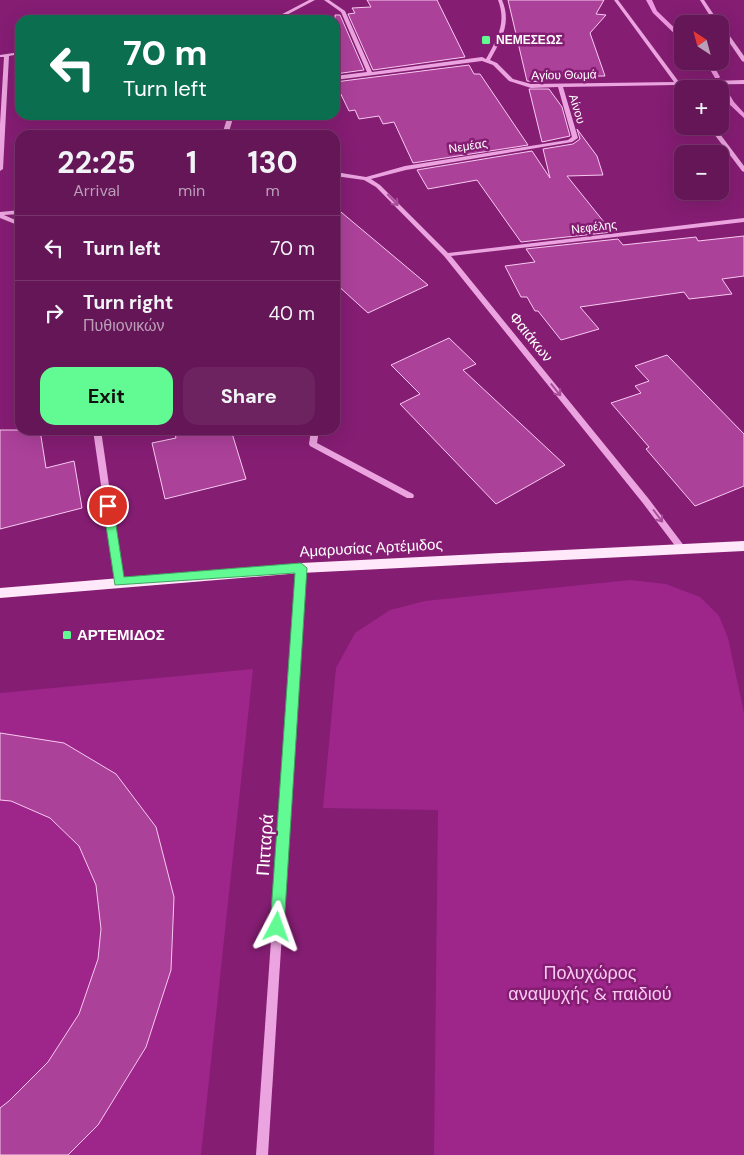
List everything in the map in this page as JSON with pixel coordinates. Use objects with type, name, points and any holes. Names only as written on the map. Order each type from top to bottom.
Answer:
[{"type":"main road","name":"Αμαρυσίας Αρτέμιδος","points":[[0,592],[301,568],[744,546]]},
{"type":"street","points":[[283,15],[313,0]]},
{"type":"street","points":[[326,0],[343,12],[370,73]]},
{"type":"street","points":[[340,77],[488,60],[503,31],[505,11],[500,0]]},
{"type":"street","points":[[616,0],[676,80]]},
{"type":"street","points":[[702,0],[712,15]]},
{"type":"street","points":[[729,39],[744,60]]},
{"type":"street","points":[[0,56],[15,54]]},
{"type":"street","points":[[0,169],[7,55]]},
{"type":"street","name":"Αγίου Θωμά","points":[[488,60],[507,77],[517,83],[531,86],[674,82]]},
{"type":"street","name":"Αγίου Θωμά","points":[[729,82],[744,82]]},
{"type":"street","name":"Αίνου","points":[[560,86],[574,138]]},
{"type":"street","points":[[718,135],[744,170]]},
{"type":"street","name":"Νεμέας","points":[[366,179],[405,168],[574,138]]},
{"type":"street","name":"Φαιάκων","points":[[340,175],[366,179],[389,195],[446,255],[645,500],[682,549]]},
{"type":"street","points":[[0,215],[15,213]]},
{"type":"street","points":[[0,215],[15,222]]},
{"type":"street","name":"Νεφέλης","points":[[446,255],[744,220]]},
{"type":"street","points":[[98,435],[119,582]]},
{"type":"street","points":[[314,435],[313,444],[410,496]]},
{"type":"street","name":"Πιτταρά","points":[[262,1155],[301,568]]},
{"type":"green space","name":"Πολυχώρος αναψυχής & παιδιού","points":[[630,580],[666,584],[700,597],[719,616],[728,638],[744,713],[744,1155],[434,1155],[438,810],[323,808],[336,668],[355,633],[390,610],[425,601]]},
{"type":"green space","points":[[253,669],[201,1155],[0,1155],[0,693]]},
{"type":"building","points":[[367,0],[437,0],[465,57],[373,70],[348,14],[355,13],[352,8],[371,7]]},
{"type":"building","points":[[508,0],[604,0],[596,14],[606,15],[590,33],[605,76],[540,77],[544,82],[527,81]]},
{"type":"building","points":[[340,15],[364,70],[340,73]]},
{"type":"building","points":[[469,65],[474,74],[480,74],[528,145],[413,163],[394,122],[383,124],[379,116],[359,119],[355,110],[349,111],[340,92],[340,81]]},
{"type":"building","points":[[529,89],[549,89],[562,107],[570,136],[542,142]]},
{"type":"building","points":[[577,129],[597,156],[603,175],[567,176],[612,232],[521,242],[477,180],[428,189],[417,170],[532,151],[550,178],[543,149],[573,144],[580,139]]},
{"type":"building","points":[[340,211],[428,285],[368,313],[340,288]]},
{"type":"building","points":[[744,236],[744,276],[722,279],[732,294],[689,299],[684,292],[580,307],[599,329],[561,340],[538,311],[535,311],[527,297],[521,297],[505,266],[535,262],[526,249],[618,239],[623,245],[696,237],[698,241]]},
{"type":"building","points":[[449,338],[476,364],[463,370],[565,465],[496,504],[400,404],[420,394],[391,365]]},
{"type":"building","points":[[667,355],[744,434],[744,486],[695,506],[646,449],[649,447],[611,403],[641,393],[635,386],[649,381],[635,366]]},
{"type":"building","points":[[0,430],[15,430],[15,435],[41,435],[46,468],[74,461],[82,508],[0,529]]},
{"type":"building","points":[[175,435],[233,435],[246,479],[165,499],[152,443],[176,438]]},
{"type":"building","points":[[0,733],[64,743],[116,774],[156,827],[174,897],[171,970],[146,1047],[98,1125],[68,1155],[0,1155],[0,1108],[48,1062],[79,1014],[98,959],[101,929],[96,885],[79,846],[50,818],[11,801],[0,800]]},
{"type":"waterway","points":[[649,0],[655,12],[674,30]]},
{"type":"waterway","points":[[713,70],[717,77]]},
{"type":"waterway","points":[[729,99],[744,116]]},
{"type":"place","name":"ΝΕΜΕΣΕΩΣ","points":[[486,40]]},
{"type":"place","name":"ΑΡΤΕΜΙΔΟΣ","points":[[67,635]]},
{"type":"route","points":[[108,506],[119,582],[301,568],[277,927]]}]
